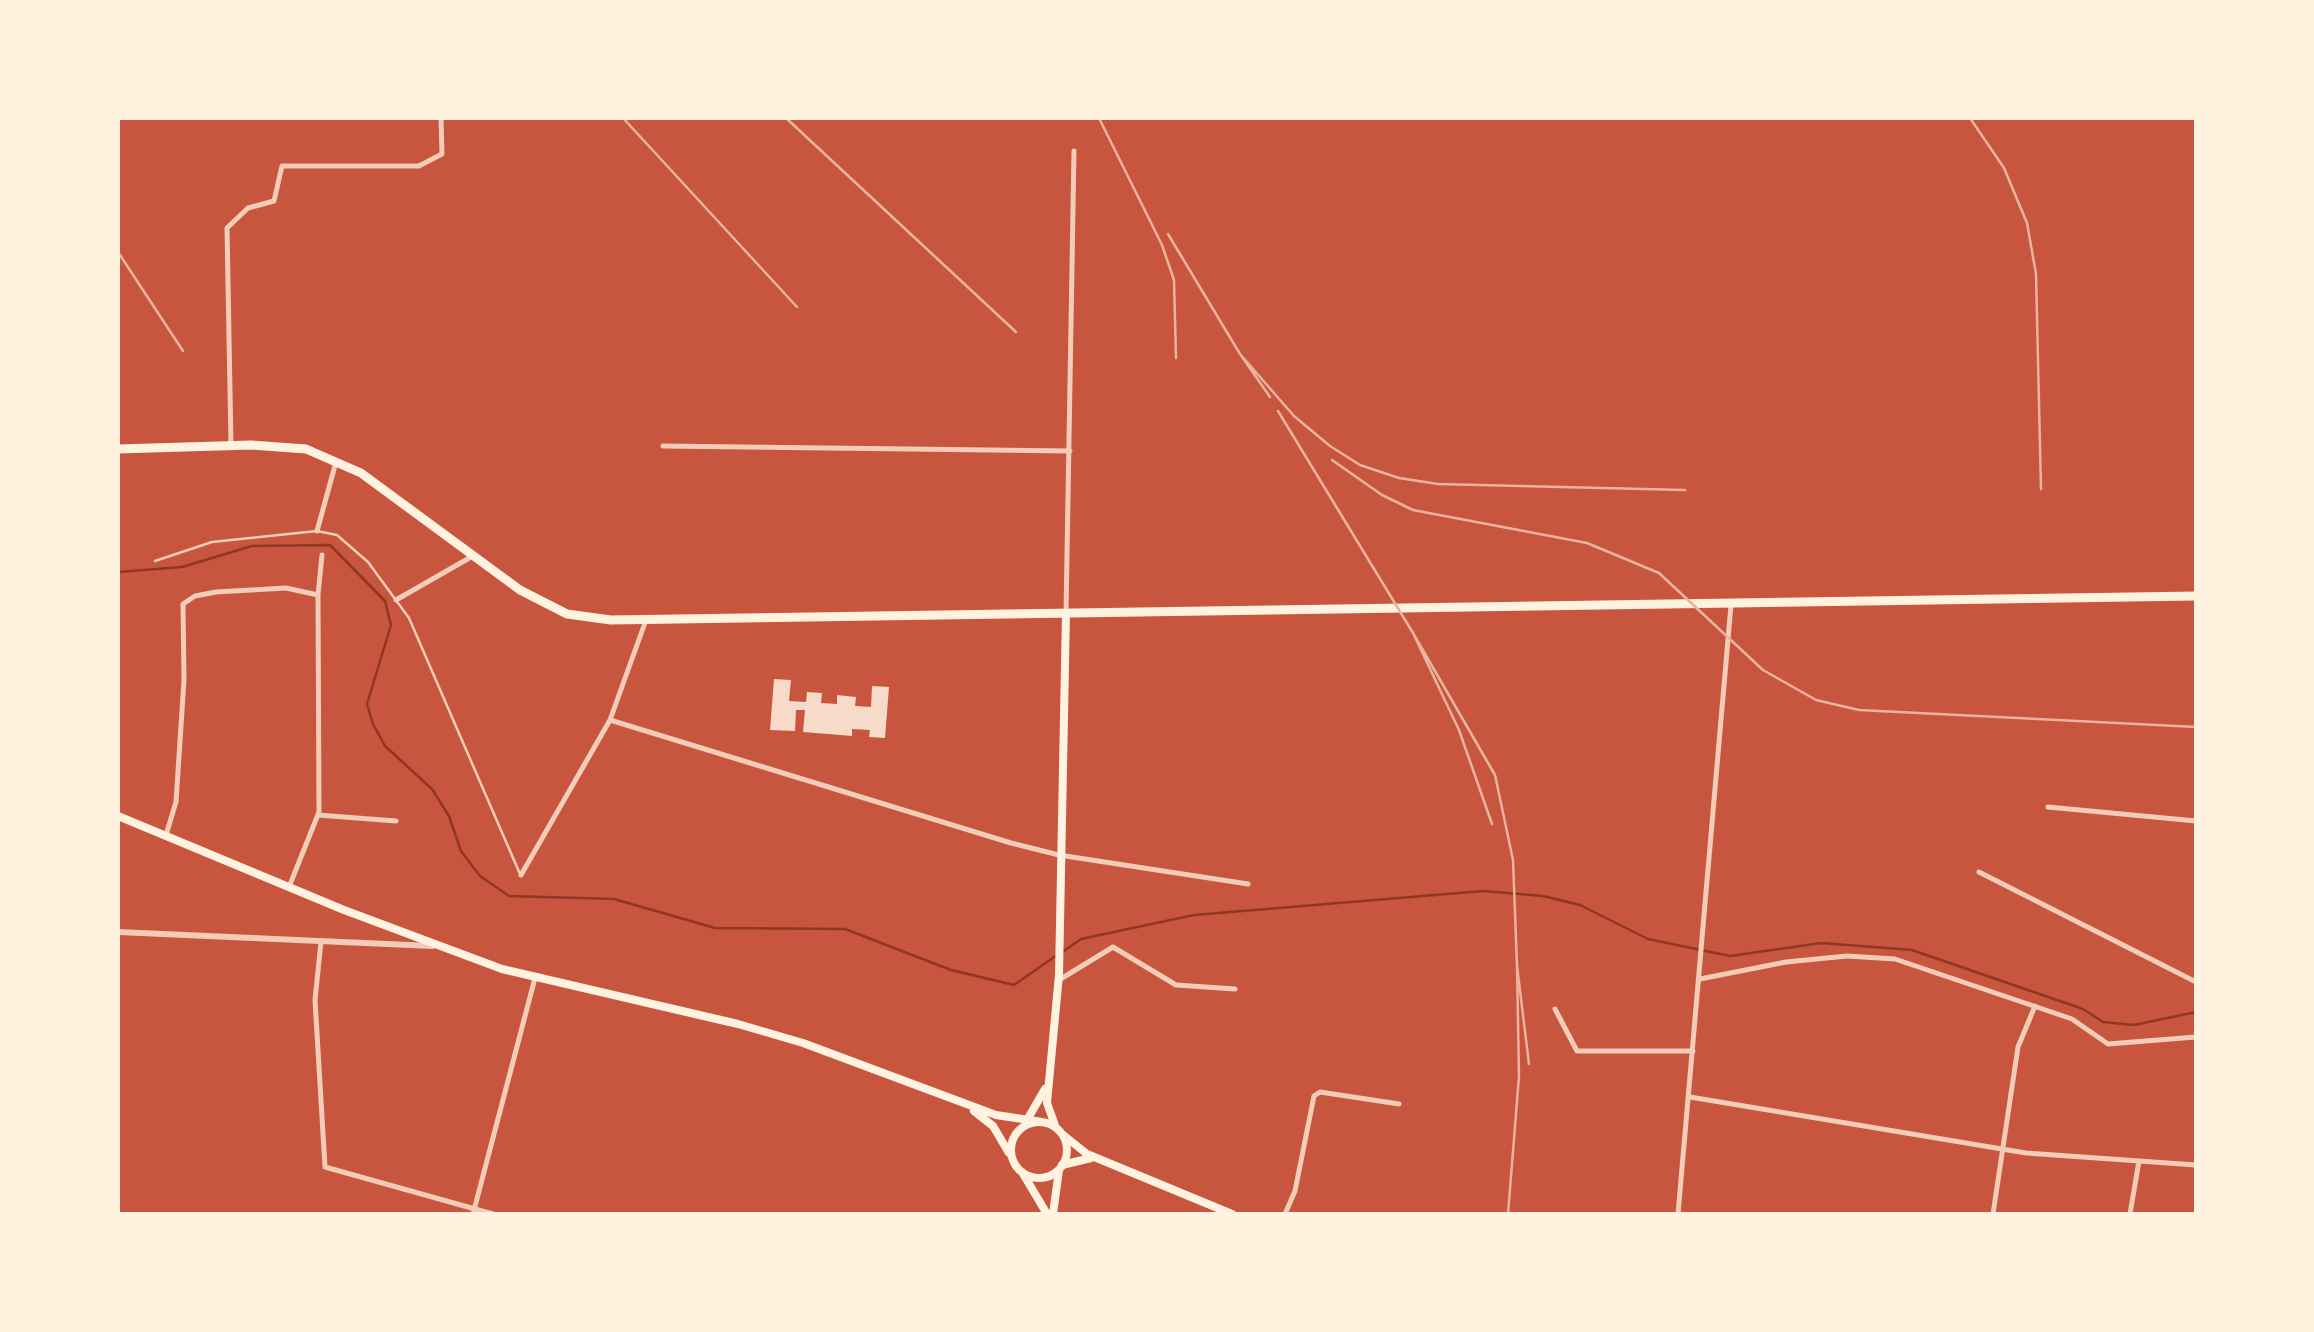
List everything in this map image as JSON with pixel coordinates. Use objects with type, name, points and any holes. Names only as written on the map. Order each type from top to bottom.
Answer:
[{"type":"main road","points":[[118,449],[231,445],[306,450],[361,473],[520,590],[567,614],[646,620],[2196,596]]},
{"type":"main road","points":[[1050,1214],[1054,1184],[1066,1150],[1048,1115],[1059,978],[1066,613]]},
{"type":"main road","points":[[118,816],[434,946],[803,1043],[952,1100],[1042,1122],[1100,1159],[1232,1214]]},
{"type":"main road","points":[[1012,1158],[1013,1138],[1040,1102],[1049,1075]]},
{"type":"main road","points":[[952,1100],[993,1126],[1050,1214]]},
{"type":"main road","points":[[1019,1130],[1042,1122]]},
{"type":"main road","points":[[1022,1172],[1038,1178],[1082,1158],[1100,1159]]},
{"type":"street","points":[[231,445],[227,228],[248,208],[274,202],[282,166],[419,166],[442,154],[441,118]]},
{"type":"street","points":[[1066,613],[1074,151]]},
{"type":"street","points":[[663,446],[1070,451]]},
{"type":"street","points":[[318,532],[336,462]]},
{"type":"street","points":[[289,888],[318,815],[318,595],[322,555]]},
{"type":"street","points":[[396,600],[475,555]]},
{"type":"street","points":[[166,836],[176,802],[184,680],[182,604],[195,596],[216,592],[286,588],[318,595]]},
{"type":"street","points":[[1678,1214],[1732,602]]},
{"type":"street","points":[[521,875],[610,720],[646,620]]},
{"type":"street","points":[[610,720],[1059,855],[1248,884]]},
{"type":"street","points":[[2048,806],[2196,821]]},
{"type":"street","points":[[318,815],[396,821]]},
{"type":"street","points":[[1979,872],[2196,982]]},
{"type":"street","points":[[118,932],[434,946]]},
{"type":"street","points":[[321,942],[314,1000],[324,1162],[329,1170],[493,1214]]},
{"type":"street","points":[[1059,978],[1114,947],[1176,985],[1234,989]]},
{"type":"street","points":[[1700,979],[1786,962],[1847,956],[1895,959],[2072,1019],[2108,1044],[2196,1038]]},
{"type":"street","points":[[473,1211],[536,975]]},
{"type":"street","points":[[1993,1214],[2018,1047],[2036,1006]]},
{"type":"street","points":[[1555,1009],[1577,1051],[1693,1051]]},
{"type":"street","points":[[1285,1214],[1295,1191],[1314,1096],[1320,1092],[1399,1104]]},
{"type":"street","points":[[1690,1096],[2003,1149],[2196,1165]]},
{"type":"street","points":[[2130,1214],[2138,1161]]},
{"type":"lane","points":[[155,560],[212,542],[318,532],[337,535],[368,562],[409,618],[521,875]]},
{"type":"building","points":[[774,679],[791,680],[789,701],[806,702],[807,692],[822,693],[821,703],[837,704],[837,695],[856,697],[855,706],[871,707],[872,686],[889,687],[885,738],[869,737],[870,730],[852,729],[852,736],[803,732],[805,710],[796,710],[795,731],[770,730]]},
{"type":"waterway","points":[[118,572],[182,567],[252,546],[330,545],[385,601],[391,625],[367,704],[373,724],[385,746],[432,789],[449,816],[461,851],[480,876],[509,896],[614,899],[715,928],[845,929],[951,970],[1014,985],[1057,955]]},
{"type":"waterway","points":[[1064,951],[1081,939],[1194,915],[1483,891],[1543,896],[1580,905],[1648,939],[1730,956],[1821,943],[1912,950],[2083,1009],[2103,1022],[2134,1025],[2196,1012]]},
{"type":"railway","points":[[623,118],[797,307]]},
{"type":"railway","points":[[786,118],[1016,332]]},
{"type":"railway","points":[[1099,118],[1162,245],[1174,280],[1176,358]]},
{"type":"railway","points":[[1970,118],[2004,168],[2027,223],[2036,274],[2041,489]]},
{"type":"railway","points":[[1168,234],[1240,354]]},
{"type":"railway","points":[[118,252],[183,351]]},
{"type":"railway","points":[[1270,397],[1240,354],[1294,416],[1330,446],[1360,465],[1399,478],[1438,484],[1685,490]]},
{"type":"railway","points":[[1278,411],[1413,633]]},
{"type":"railway","points":[[1332,460],[1382,495],[1413,510],[1587,543],[1659,573],[1763,670],[1816,700],[1859,710],[2196,727]]},
{"type":"railway","points":[[1492,824],[1459,730],[1413,633],[1495,775],[1513,860],[1517,966]]},
{"type":"railway","points":[[1508,1214],[1519,1076],[1517,966],[1529,1064]]}]
